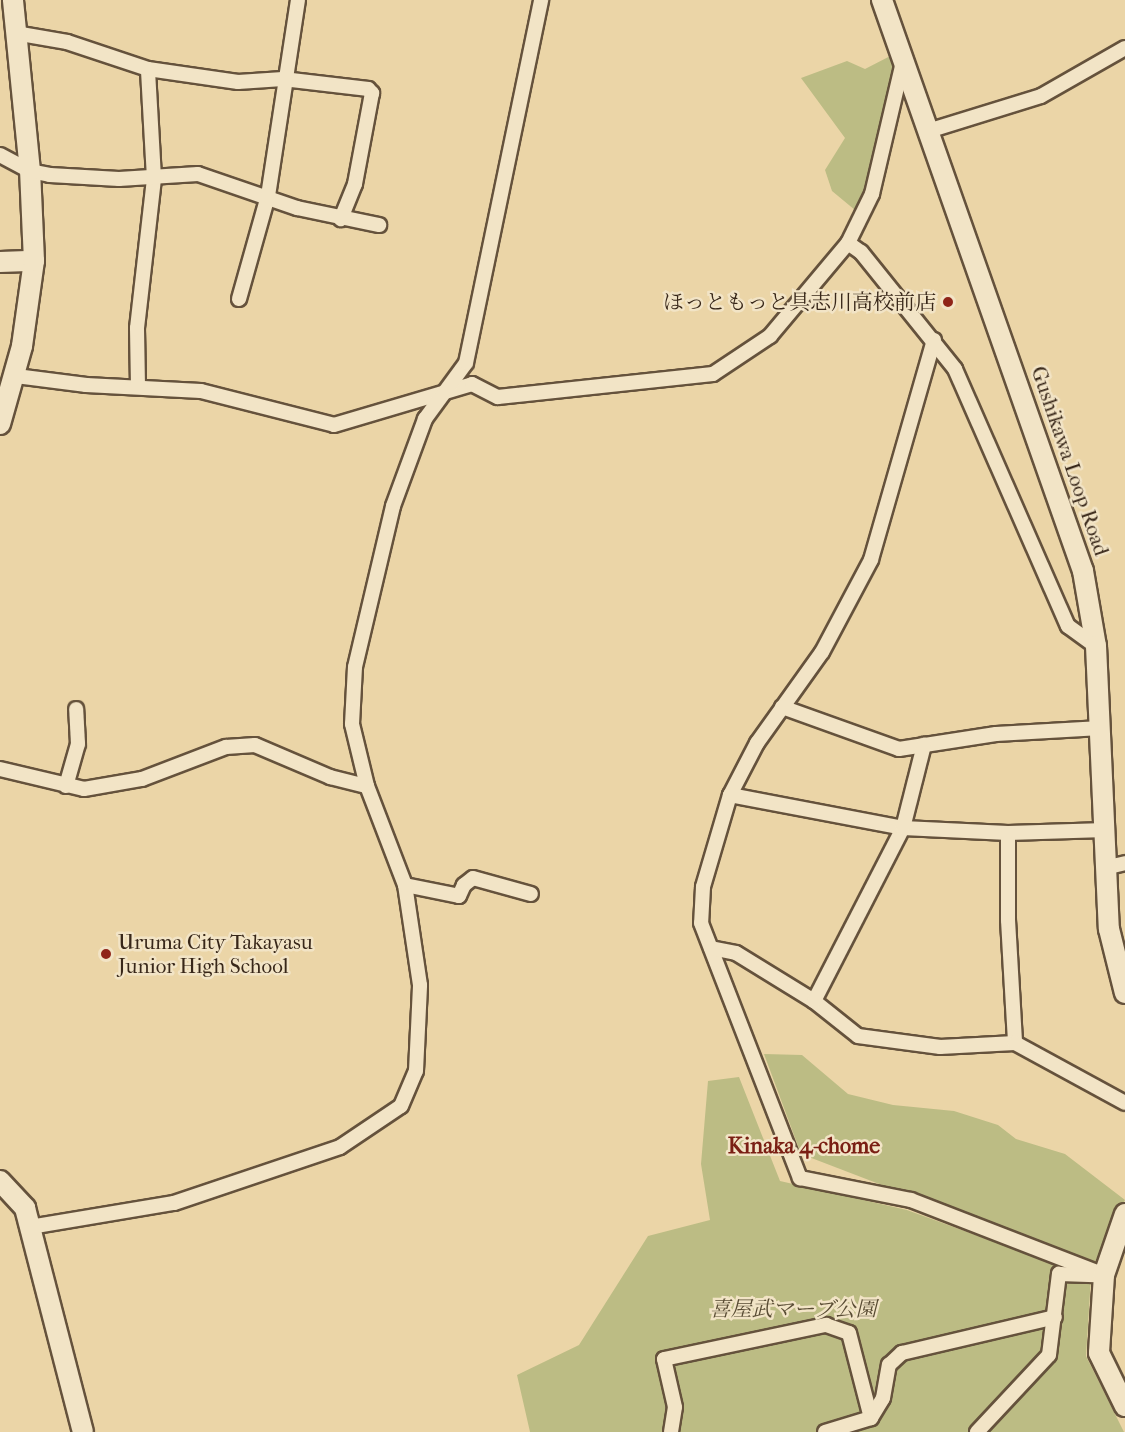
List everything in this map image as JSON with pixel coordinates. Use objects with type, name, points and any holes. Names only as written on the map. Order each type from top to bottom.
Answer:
[{"type":"main road","points":[[0,424],[16,376],[29,311],[34,261],[30,171],[13,0]]},
{"type":"main road","name":"Gushikawa Loop Road","points":[[882,0],[1083,571],[1096,646],[1106,830],[1104,868],[1109,929],[1125,993]]},
{"type":"main road","points":[[0,262],[34,261]]},
{"type":"main road","points":[[0,1181],[25,1208],[83,1432]]},
{"type":"main road","points":[[1125,1214],[1104,1275],[1099,1353],[1125,1406]]},
{"type":"street","points":[[239,299],[268,196],[283,80],[295,36],[298,0]]},
{"type":"street","points":[[30,1227],[174,1203],[340,1147],[401,1106],[416,1071],[420,985],[405,885],[367,786],[352,724],[355,667],[393,506],[425,418],[466,363],[541,0]]},
{"type":"street","points":[[15,33],[67,42],[148,69],[238,82],[283,80],[368,88],[372,93],[355,184],[341,219]]},
{"type":"street","points":[[928,131],[1041,96],[1125,48]]},
{"type":"street","points":[[16,376],[86,385],[138,386],[236,397],[334,425],[441,397],[472,384],[498,397],[713,374],[770,336],[848,243],[872,194],[903,62]]},
{"type":"street","points":[[138,386],[137,328],[154,178],[148,69]]},
{"type":"street","points":[[0,155],[30,171],[119,179],[198,174],[341,219],[379,225]]},
{"type":"street","points":[[848,243],[861,252],[955,369],[1068,626],[1096,646]]},
{"type":"street","points":[[934,340],[871,560],[822,652],[782,707],[730,795],[703,887],[701,923],[800,1178],[911,1200],[1104,1275]]},
{"type":"street","points":[[782,707],[899,749],[996,734],[1101,728]]},
{"type":"street","points":[[66,786],[78,744],[76,709]]},
{"type":"street","points":[[0,769],[84,789],[142,779],[226,747],[255,745],[330,777],[367,786]]},
{"type":"street","points":[[814,1001],[903,828],[924,745]]},
{"type":"street","points":[[730,795],[903,828],[1008,833],[1106,830]]},
{"type":"street","points":[[1008,833],[1008,920],[1015,1043]]},
{"type":"street","points":[[1104,868],[1125,863]]},
{"type":"street","points":[[405,885],[459,896],[464,885],[473,878],[531,894]]},
{"type":"street","points":[[711,948],[736,953],[814,1001],[858,1036],[940,1047],[1015,1043],[1125,1103]]},
{"type":"street","points":[[977,1432],[1049,1355],[1059,1274],[1104,1275]]},
{"type":"street","points":[[825,1432],[871,1418],[883,1398],[889,1365],[902,1353],[1055,1317]]},
{"type":"street","points":[[671,1432],[675,1407],[664,1359],[826,1325],[849,1333],[871,1418]]},
{"type":"green space","points":[[900,51],[861,215],[832,191],[825,170],[845,138],[801,78],[847,61],[865,69]]},
{"type":"green space","points":[[764,1054],[802,1055],[848,1094],[893,1105],[954,1111],[998,1125],[1016,1139],[1065,1154],[1125,1200],[1093,1266],[801,1154]]},
{"type":"green space","name":"喜屋武マーブ公園","points":[[739,1077],[780,1181],[907,1210],[1091,1277],[1086,1356],[1124,1432],[530,1432],[517,1375],[579,1345],[648,1236],[710,1220],[701,1164],[708,1081]]},
{"type":"place","name":"ほっともっと具志川高校前店","points":[[948,302]]},
{"type":"place","name":"Uruma City Takayasu Junior High School","points":[[106,954]]},
{"type":"district","name":"Kinaka 4-chome","points":[[804,1147]]}]
